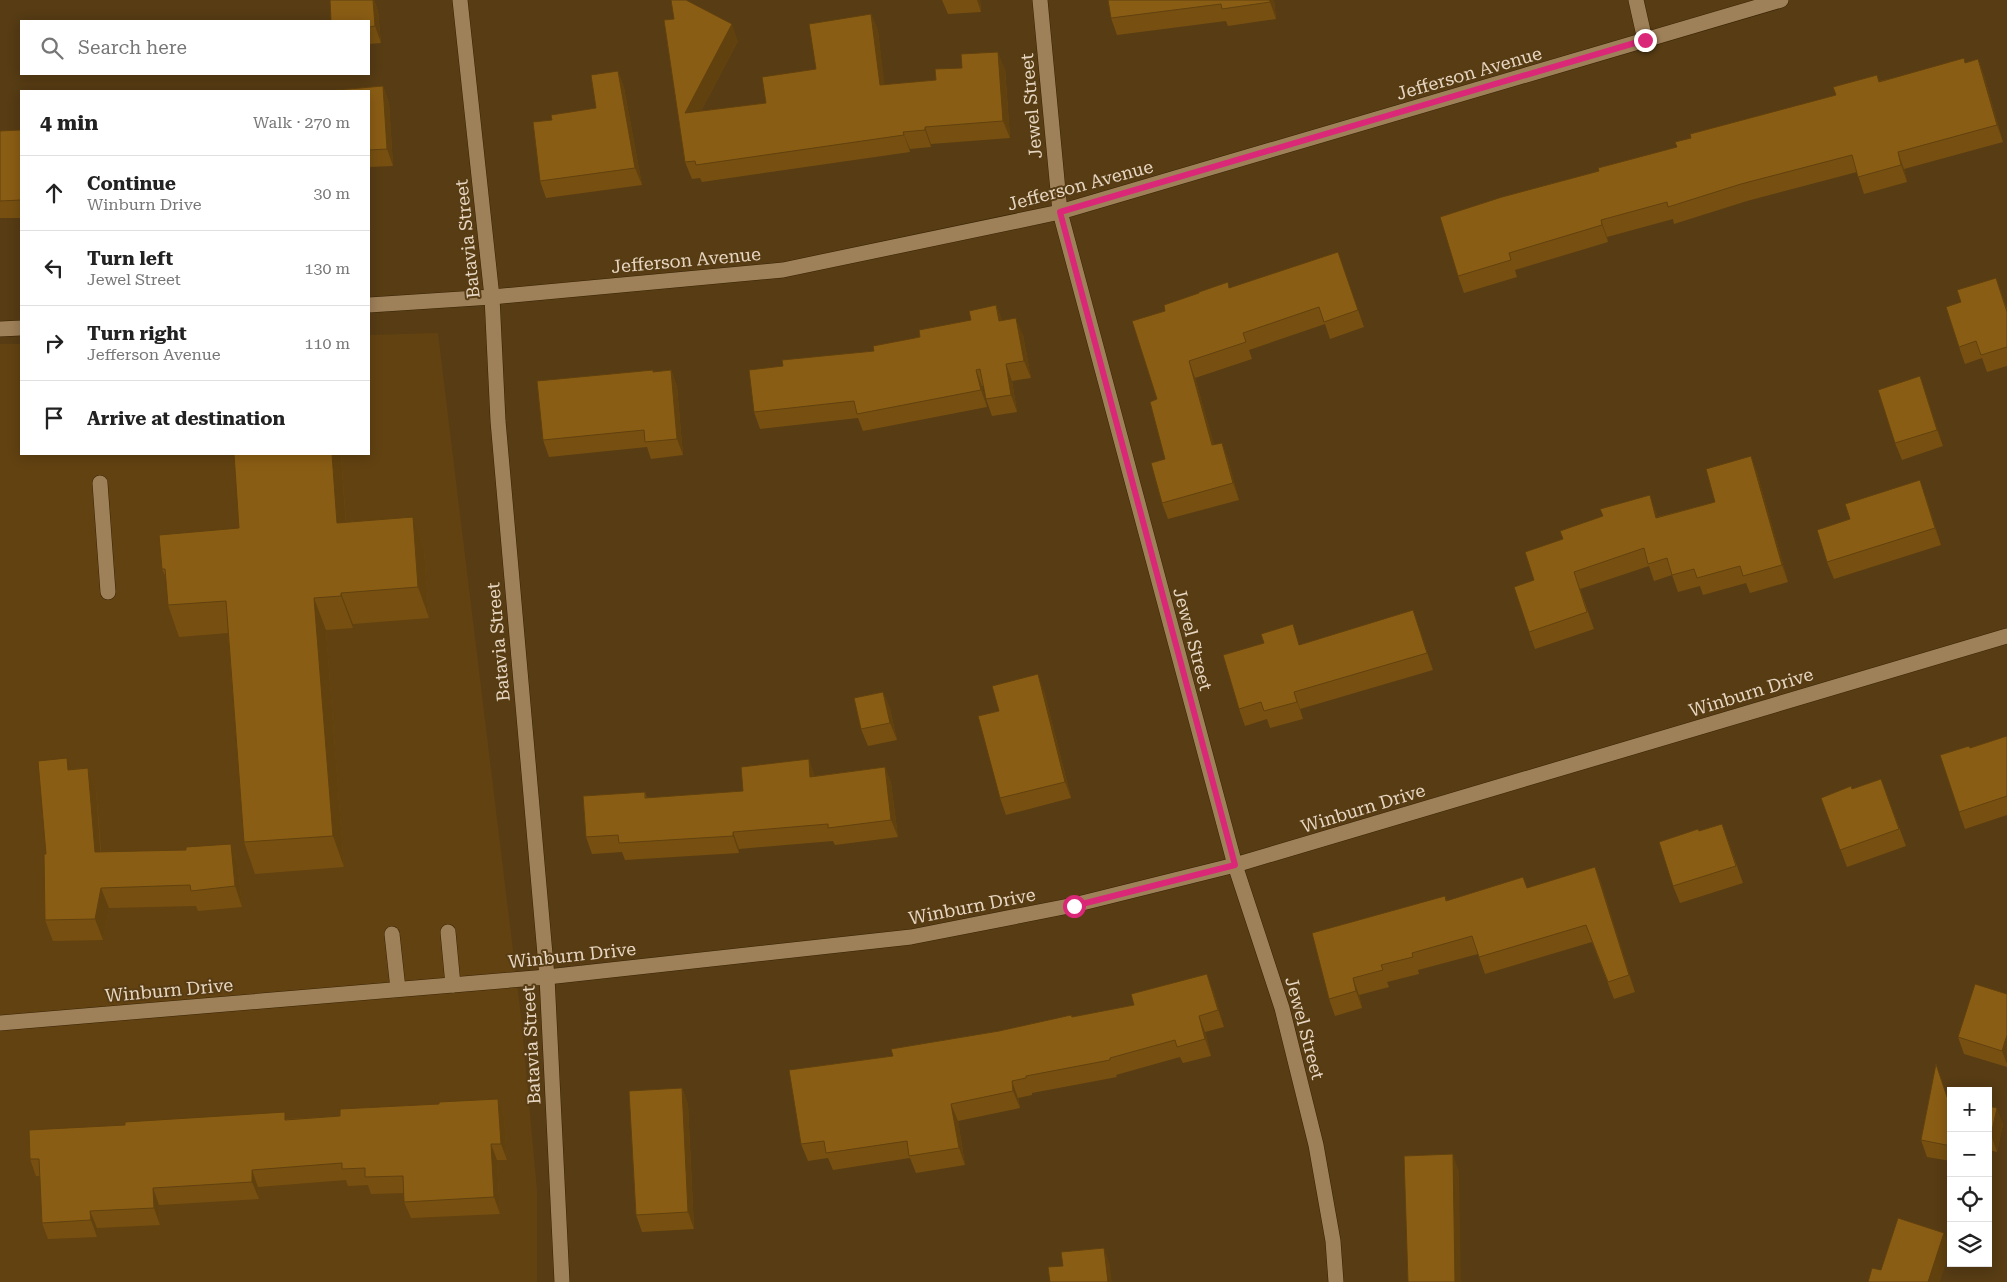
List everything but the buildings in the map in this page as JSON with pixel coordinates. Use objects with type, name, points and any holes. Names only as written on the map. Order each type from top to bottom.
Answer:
[{"type":"street","name":"Batavia Street","points":[[460,0],[492,297],[498,421],[547,977],[562,1282]]},
{"type":"street","name":"Jewel Street","points":[[1040,0],[1060,212],[1235,865],[1282,1008],[1316,1146],[1333,1241],[1336,1282]]},
{"type":"street","points":[[1636,0],[1645,40]]},
{"type":"street","name":"Jefferson Avenue","points":[[370,305],[492,297],[784,270],[1060,212],[1781,0]]},
{"type":"street","points":[[0,329],[20,328]]},
{"type":"street","points":[[100,483],[108,592]]},
{"type":"street","name":"Winburn Drive","points":[[0,1023],[547,977],[911,937],[1074,906],[1235,865],[2007,636]]},
{"type":"street","points":[[448,932],[453,985]]},
{"type":"street","points":[[392,934],[398,989]]},
{"type":"shaded area","points":[[438,333],[521,1016],[537,1190],[537,1282],[0,1282],[0,344],[20,344],[20,455],[370,455],[370,335]]},
{"type":"route","points":[[1074,906],[1235,865],[1060,212],[1645,40]]}]
